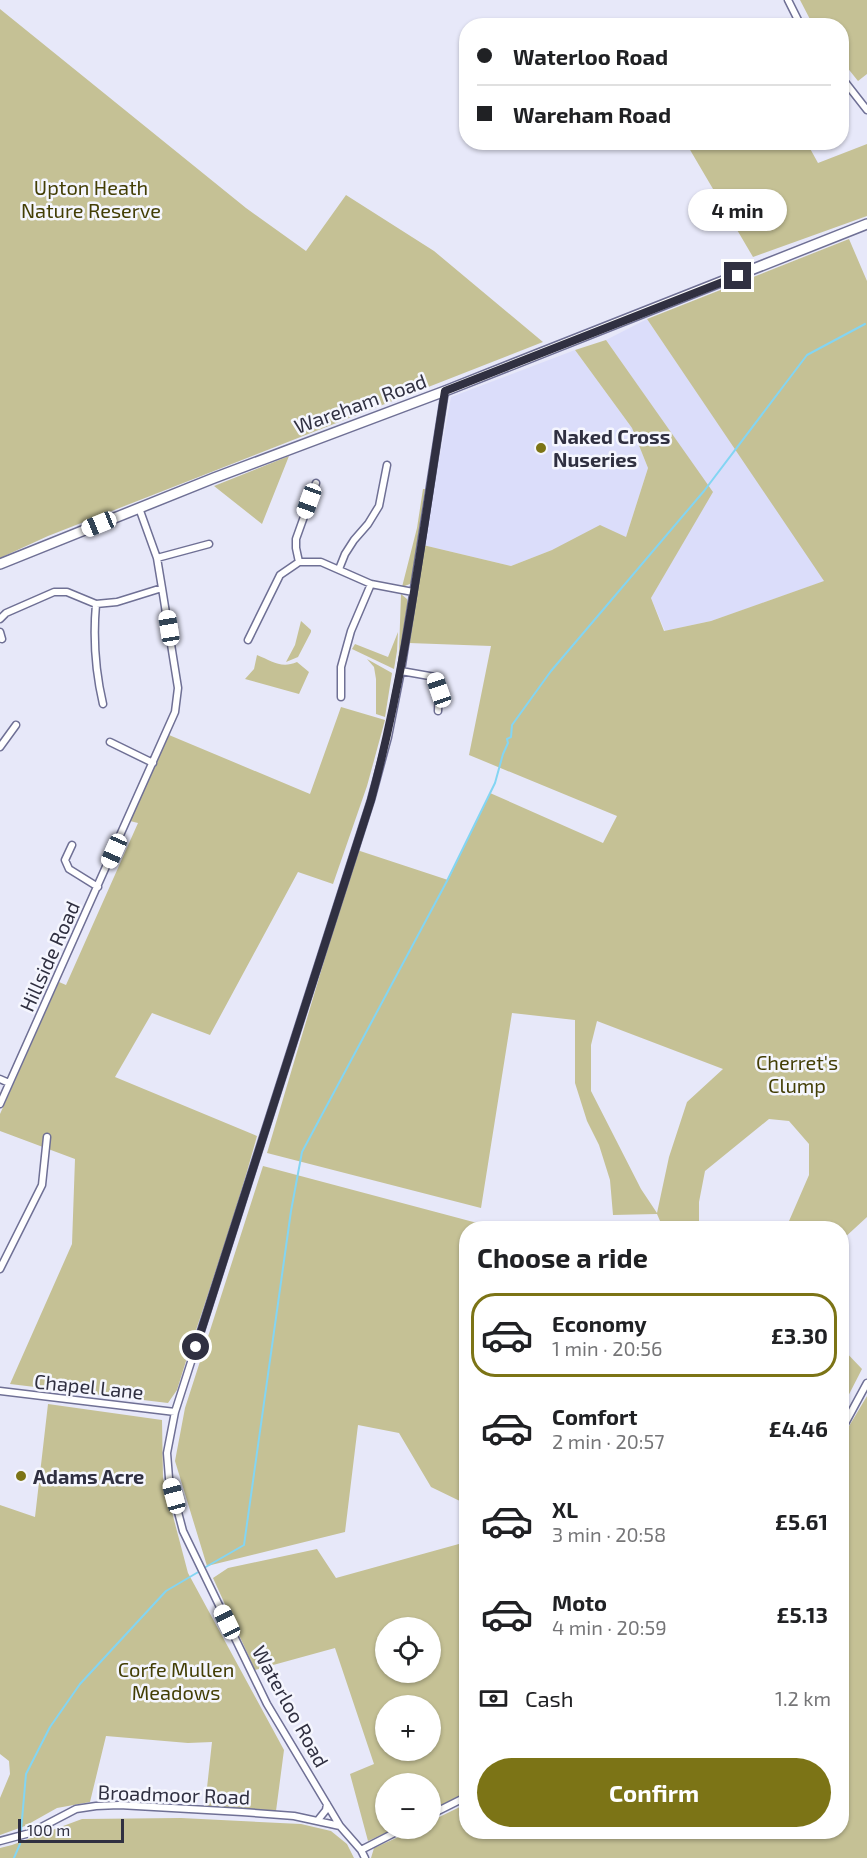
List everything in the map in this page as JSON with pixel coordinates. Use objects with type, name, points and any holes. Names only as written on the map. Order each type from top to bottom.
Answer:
[{"type":"street","points":[[788,0],[797,18]]},
{"type":"street","points":[[849,87],[867,110]]},
{"type":"street","name":"Wareham Road","points":[[0,564],[867,224]]},
{"type":"street","name":"Waterloo Road","points":[[365,1858],[340,1826],[267,1704],[183,1531],[169,1478],[168,1453],[175,1412],[371,800],[388,737],[401,670],[445,391]]},
{"type":"street","points":[[339,569],[345,554],[379,506],[387,465]]},
{"type":"street","points":[[299,562],[296,538],[316,483]]},
{"type":"street","name":"Hillside Road","points":[[0,1104],[175,712],[178,688],[157,558],[139,508]]},
{"type":"street","points":[[157,558],[209,544]]},
{"type":"street","points":[[248,640],[280,575],[299,562],[321,562],[371,584],[413,592]]},
{"type":"street","points":[[341,697],[341,667],[351,631],[371,584]]},
{"type":"street","points":[[0,619],[6,613],[54,592],[67,592],[96,603],[117,602],[162,588]]},
{"type":"street","points":[[96,603],[94,630],[97,676],[103,704]]},
{"type":"street","points":[[401,670],[435,677],[439,690],[438,711]]},
{"type":"street","points":[[0,747],[16,725]]},
{"type":"street","points":[[110,742],[153,763]]},
{"type":"street","name":"Hillside Road","points":[[72,845],[65,860],[66,865],[98,887]]},
{"type":"street","points":[[0,1079],[9,1083]]},
{"type":"street","points":[[0,1269],[42,1185],[47,1137]]},
{"type":"street","points":[[849,1416],[867,1383]]},
{"type":"street","name":"Chapel Lane","points":[[0,1391],[175,1412]]},
{"type":"street","points":[[441,1810],[459,1800]]},
{"type":"street","points":[[318,1820],[326,1810],[327,1804]]},
{"type":"street","name":"Broadmoor Road","points":[[0,1841],[30,1833],[76,1809],[96,1806],[119,1805],[243,1812],[318,1820],[340,1826]]},
{"type":"street","points":[[361,1850],[382,1839]]},
{"type":"shaded area","points":[[647,319],[825,581],[711,621],[665,631],[651,598],[712,492],[606,340]]},
{"type":"shaded area","name":"Naked Cross Nuseries","points":[[575,350],[632,428],[648,468],[626,537],[552,550],[511,566],[423,545],[451,397]]},
{"type":"green space","points":[[800,0],[867,0],[867,74],[858,81],[849,70],[849,18],[809,18]]},
{"type":"green space","name":"Upton Heath Nature Reserve","points":[[0,9],[246,208],[306,251],[346,195],[434,251],[543,342],[48,536],[0,558]]},
{"type":"green space","points":[[867,144],[867,216],[753,257],[690,150],[811,150],[818,163]]},
{"type":"green space","name":"Cherret's Clump","points":[[849,239],[867,281],[867,1217],[849,1234],[849,1221],[789,1221],[809,1175],[809,1144],[789,1121],[769,1119],[705,1171],[699,1202],[699,1221],[660,1221],[657,1214],[613,1215],[610,1180],[575,1083],[575,1020],[512,1013],[481,1208],[267,1153],[357,850],[448,880],[490,793],[603,843],[617,816],[469,755],[491,646],[409,643],[423,545],[511,566],[552,550],[600,525],[626,537],[648,468],[632,428],[575,350],[606,340],[713,492],[651,598],[664,631],[711,621],[824,581],[647,319]],"holes":[[[597,1021],[723,1069],[687,1102],[669,1157],[657,1213],[641,1189],[591,1091],[591,1045]]]},
{"type":"green space","points":[[289,456],[262,524],[214,486]]},
{"type":"green space","points":[[423,489],[425,489],[412,581],[402,587],[417,528]]},
{"type":"green space","points":[[401,594],[407,599],[408,604],[399,672],[397,670]]},
{"type":"green space","points":[[301,621],[311,632],[298,657],[286,662],[295,645]]},
{"type":"green space","points":[[398,632],[394,669],[352,649],[355,644],[388,657]]},
{"type":"green space","points":[[257,655],[286,665],[297,662],[309,672],[299,694],[245,679],[254,669]]},
{"type":"green space","points":[[367,659],[392,673],[385,717],[376,714],[376,679],[374,667]]},
{"type":"green space","points":[[341,707],[385,720],[367,786],[333,884],[298,872],[210,1035],[152,1013],[115,1077],[257,1136],[177,1390],[168,1403],[10,1384],[72,1244],[75,1159],[0,1131],[0,1114],[59,982],[66,985],[138,823],[130,821],[169,735],[310,794]]},
{"type":"green space","points":[[263,1166],[470,1221],[459,1221],[459,1501],[431,1487],[399,1433],[358,1425],[345,1532],[207,1566],[175,1461],[185,1408]]},
{"type":"green space","points":[[849,1355],[862,1369],[849,1394]]},
{"type":"green space","points":[[867,1396],[867,1858],[371,1858],[374,1848],[394,1839],[441,1839],[441,1816],[459,1807],[459,1839],[849,1839],[849,1426]]},
{"type":"green space","name":"Corfe Mullen Meadows","points":[[48,1404],[162,1420],[163,1478],[188,1573],[284,1750],[276,1811],[205,1806],[212,1742],[188,1743],[106,1736],[90,1802],[57,1808],[25,1826],[0,1835],[0,1798],[10,1774],[9,1761],[0,1754],[0,1505],[35,1517]]},
{"type":"green space","points":[[459,1544],[459,1797],[441,1806],[441,1773],[375,1773],[375,1838],[368,1841],[350,1774],[374,1764],[335,1648],[255,1670],[213,1578],[228,1568],[317,1549],[336,1578]]},
{"type":"green space","points":[[181,1818],[301,1824],[331,1831],[347,1844],[354,1858],[0,1858],[0,1848],[82,1819]]},
{"type":"waterway","points":[[204,1568],[244,1545],[291,1211],[302,1152],[447,881],[495,783],[508,743],[507,739],[511,737],[512,725],[551,671],[704,491],[807,355],[865,324]]},
{"type":"waterway","points":[[21,1831],[26,1774],[50,1727],[80,1684],[166,1591],[200,1571]]},
{"type":"waterway","points":[[14,1858],[20,1844]]},
{"type":"place","name":"Naked Cross Nuseries","points":[[541,448]]},
{"type":"place","name":"Adams Acre","points":[[21,1476]]},
{"type":"route","points":[[196,1347],[371,800],[388,737],[401,670],[445,391],[738,276]]}]
